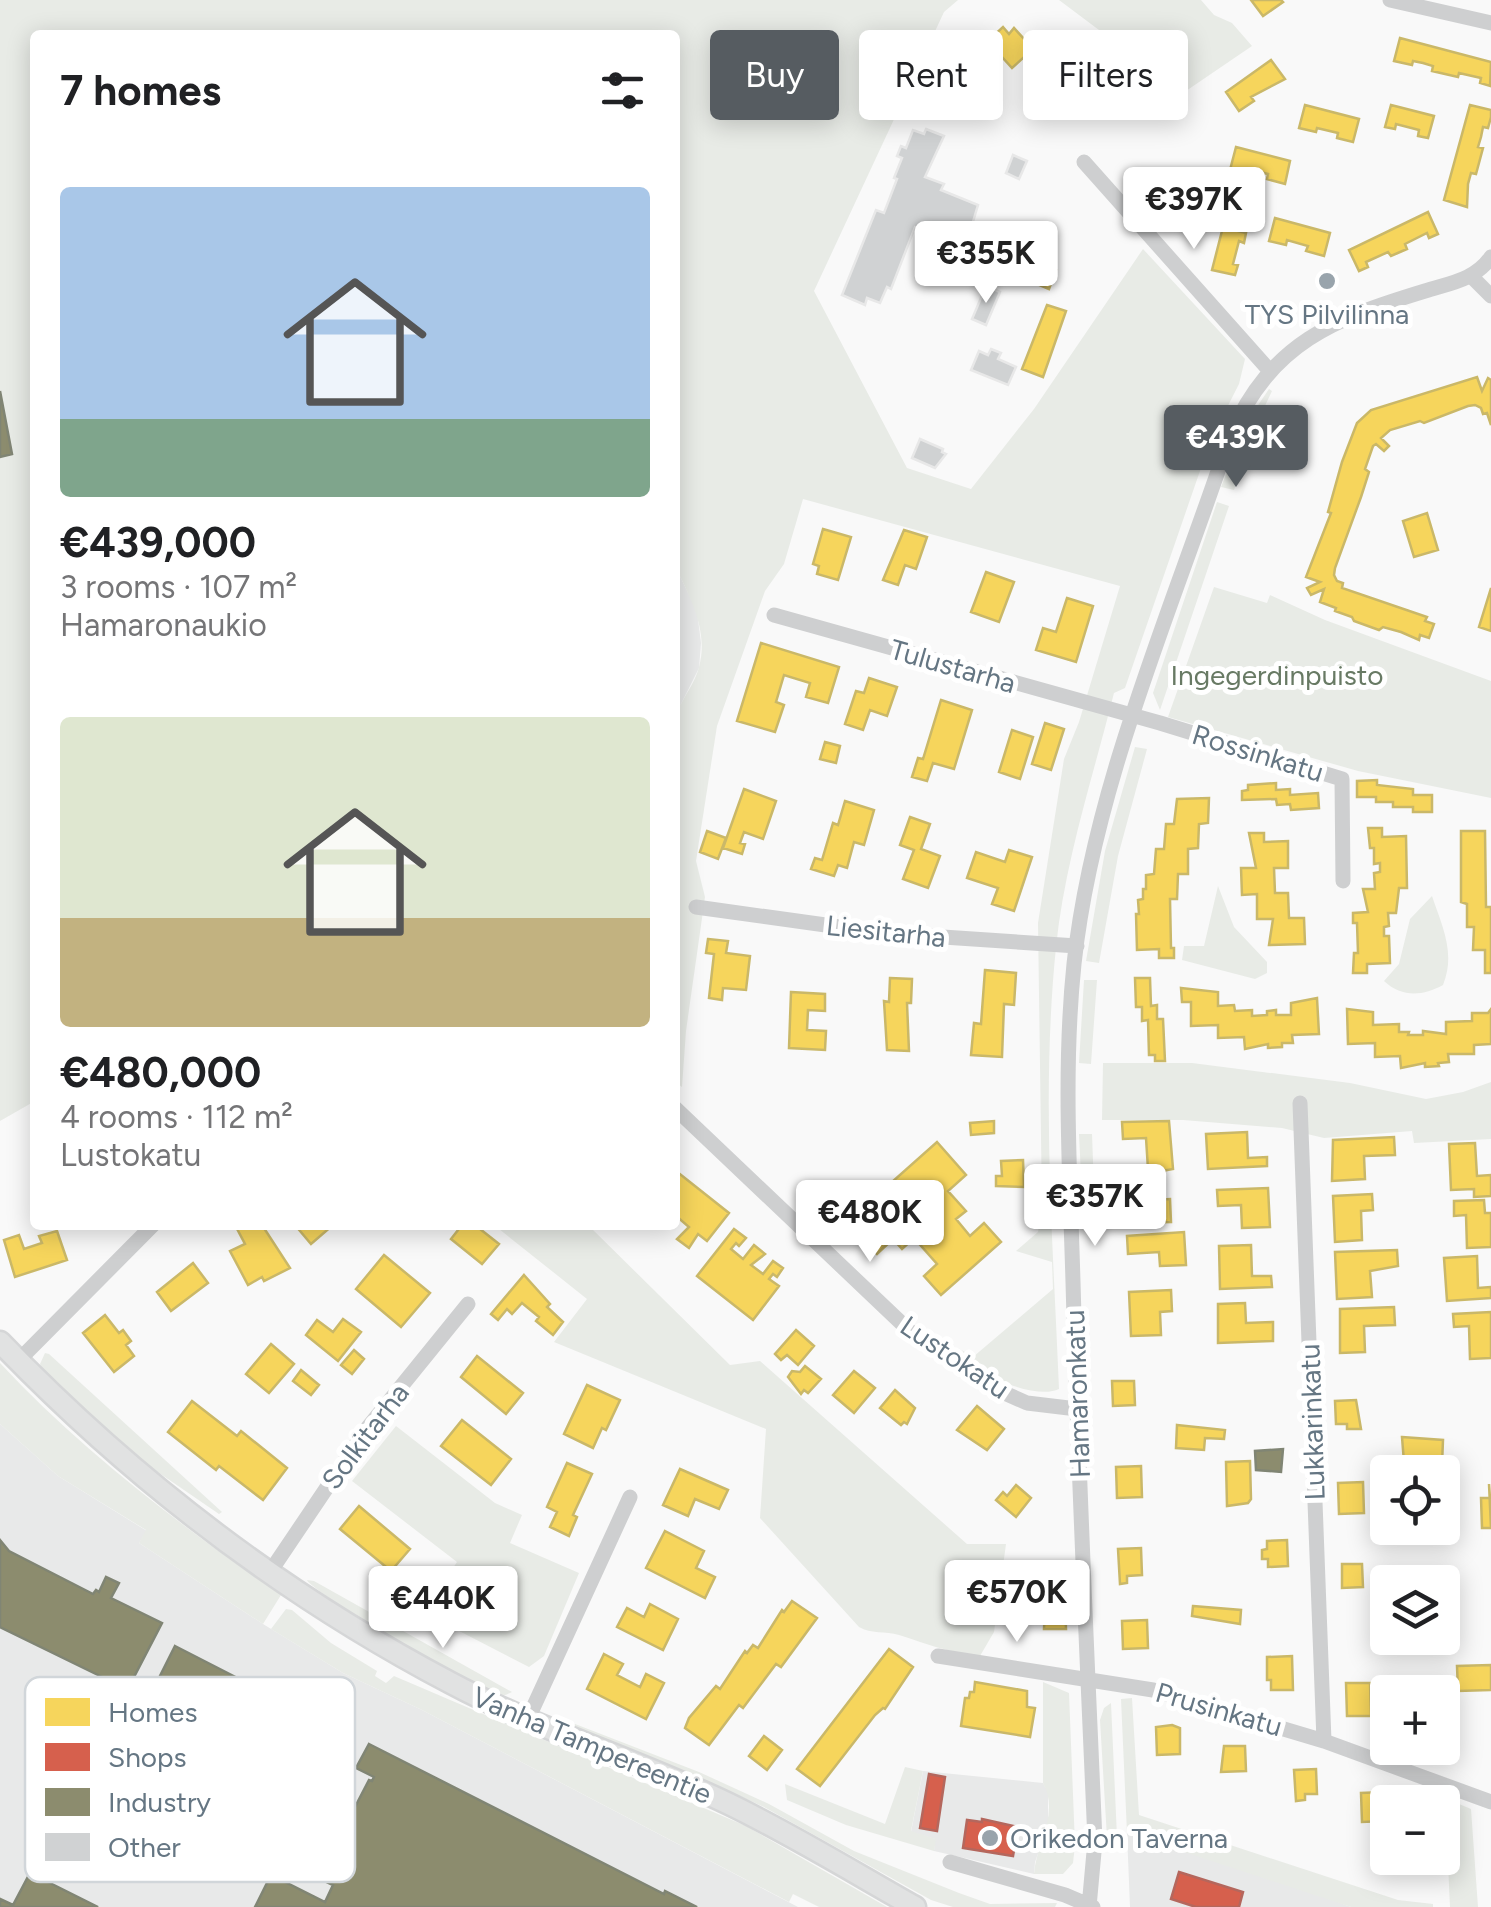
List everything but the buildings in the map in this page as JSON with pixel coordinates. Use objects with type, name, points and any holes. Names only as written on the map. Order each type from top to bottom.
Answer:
[{"type":"main road","name":"Vanha Tampereentie","points":[[0,1342],[80,1423],[148,1482],[270,1572],[391,1651],[527,1720],[728,1803],[915,1907]]},
{"type":"street","points":[[1390,0],[1491,24]]},
{"type":"street","points":[[1084,162],[1269,370]]},
{"type":"street","points":[[1491,257],[1472,277],[1491,296]]},
{"type":"street","name":"Hamaronkatu","points":[[1090,1906],[1095,1841],[1068,1085],[1077,946],[1092,860],[1132,717],[1230,436],[1252,393],[1269,370],[1298,345],[1367,309],[1472,277]]},
{"type":"street","name":"Tulustarha","points":[[774,615],[1132,717]]},
{"type":"street","name":"Rossinkatu","points":[[1132,717],[1342,778],[1344,881]]},
{"type":"street","name":"Liesitarha","points":[[696,907],[883,933],[1077,946]]},
{"type":"street","name":"Lukkarinkatu","points":[[1300,1103],[1324,1741]]},
{"type":"street","name":"Lustokatu","points":[[680,1113],[860,1287],[924,1343],[993,1388],[1028,1403],[1077,1409]]},
{"type":"street","points":[[18,1361],[148,1230]]},
{"type":"street","name":"Solkitarha","points":[[270,1572],[366,1431],[468,1304]]},
{"type":"street","points":[[527,1720],[630,1497]]},
{"type":"street","name":"Prusinkatu","points":[[938,1656],[1154,1690],[1324,1741],[1491,1802]]},
{"type":"street","points":[[950,1862],[1090,1906]]},
{"type":"shaded area","points":[[680,576],[697,611],[701,643],[699,668],[681,704]]},
{"type":"shaded area","points":[[0,1424],[58,1476],[147,1531],[139,1543],[352,1677],[25,1677],[25,1882],[355,1882],[355,1679],[798,1907],[0,1907]]},
{"type":"shaded area","points":[[923,1771],[1043,1783],[1048,1792],[1048,1826],[1034,1874],[934,1851],[935,1839],[911,1832]]},
{"type":"shaded area","points":[[1127,1833],[1296,1886],[1351,1907],[1130,1907]]},
{"type":"green space","points":[[0,0],[958,0],[944,12],[936,30],[859,30],[859,120],[894,120],[814,291],[907,468],[971,489],[1034,409],[1143,249],[1245,359],[1239,384],[1211,439],[1125,688],[1114,693],[1080,819],[1060,915],[1049,1058],[1059,1389],[1034,1391],[1003,1382],[975,1366],[958,1348],[973,1357],[1053,1289],[1052,1262],[1016,1251],[1038,1232],[1042,1208],[1038,923],[1064,759],[1120,586],[803,499],[784,564],[765,591],[717,726],[696,861],[705,897],[680,1086],[680,704],[696,677],[702,640],[680,577],[680,30],[30,30],[30,1104],[0,1121],[0,457],[12,454],[0,391]]},
{"type":"green space","points":[[1059,0],[1201,0],[1214,15],[1232,23],[1252,46],[1188,90],[1188,30],[1099,30]]},
{"type":"green space","points":[[1269,389],[1272,391],[1234,490],[1221,487],[1246,423]]},
{"type":"green space","points":[[1217,502],[1229,506],[1160,710],[1153,693]]},
{"type":"green space","name":"Ingegerdinpuisto","points":[[1214,587],[1267,603],[1270,595],[1325,620],[1491,681],[1491,798],[1358,771],[1168,717]]},
{"type":"green space","points":[[1135,747],[1147,749],[1118,856],[1099,963],[1086,961],[1105,851]]},
{"type":"green space","points":[[1218,886],[1234,927],[1267,962],[1267,973],[1255,979],[1182,960],[1184,946],[1204,946]]},
{"type":"green space","points":[[1432,896],[1448,951],[1447,973],[1443,985],[1420,993],[1405,993],[1384,981],[1399,964],[1410,919]]},
{"type":"green space","points":[[1084,980],[1097,980],[1091,1064],[1079,1063]]},
{"type":"green space","points":[[1103,1063],[1192,1063],[1350,1083],[1426,1099],[1491,1082],[1491,1139],[1414,1143],[1412,1131],[1324,1138],[1282,1128],[1183,1120],[1102,1120]]},
{"type":"green space","points":[[1079,1134],[1092,1134],[1095,1216],[1083,1217]]},
{"type":"green space","points":[[500,1230],[593,1230],[730,1365],[760,1361],[967,1544],[1006,1544],[994,1632],[980,1656],[859,1627],[760,1518],[766,1429],[554,1342],[587,1299]]},
{"type":"green space","points":[[45,1353],[222,1512],[219,1514],[149,1466],[44,1374],[40,1364]]},
{"type":"green space","points":[[0,1363],[65,1428],[134,1487],[281,1595],[263,1624],[139,1543],[146,1530],[58,1476],[0,1424]]},
{"type":"green space","points":[[396,1426],[495,1503],[522,1515],[510,1543],[579,1573],[544,1656],[529,1667],[376,1588],[399,1583],[441,1586],[457,1562],[352,1481]]},
{"type":"green space","points":[[307,1580],[512,1692],[505,1695],[491,1691],[435,1662],[337,1603]]},
{"type":"green space","points":[[286,1609],[292,1610],[331,1643],[377,1671],[375,1676],[386,1683],[394,1676],[746,1826],[887,1907],[819,1907],[793,1894],[789,1902],[422,1710],[343,1673],[271,1629]]},
{"type":"green space","points":[[1043,1682],[1069,1693],[1075,1845],[1073,1863],[1063,1874],[1034,1874],[1049,1806],[1043,1783]]},
{"type":"green space","points":[[1132,1698],[1139,1815],[1398,1900],[1433,1907],[1351,1907],[1127,1833],[1121,1699]]},
{"type":"green space","points":[[1111,1703],[1117,1837],[1107,1838],[1100,1720],[1104,1708]]},
{"type":"green space","points":[[557,1717],[699,1772],[769,1804],[854,1851],[959,1893],[990,1904],[1057,1903],[1055,1907],[953,1907],[931,1900],[764,1807]]},
{"type":"green space","points":[[905,1767],[923,1771],[911,1831],[936,1839],[934,1851],[846,1825],[787,1800],[785,1784],[885,1824]]},
{"type":"green space","points":[[1460,1804],[1471,1809],[1478,1907],[1450,1907],[1449,1875],[1460,1875]]},
{"type":"place","name":"TYS Pilvilinna","points":[[1327,281]]},
{"type":"place","name":"Orikedon Taverna","points":[[990,1838]]}]
